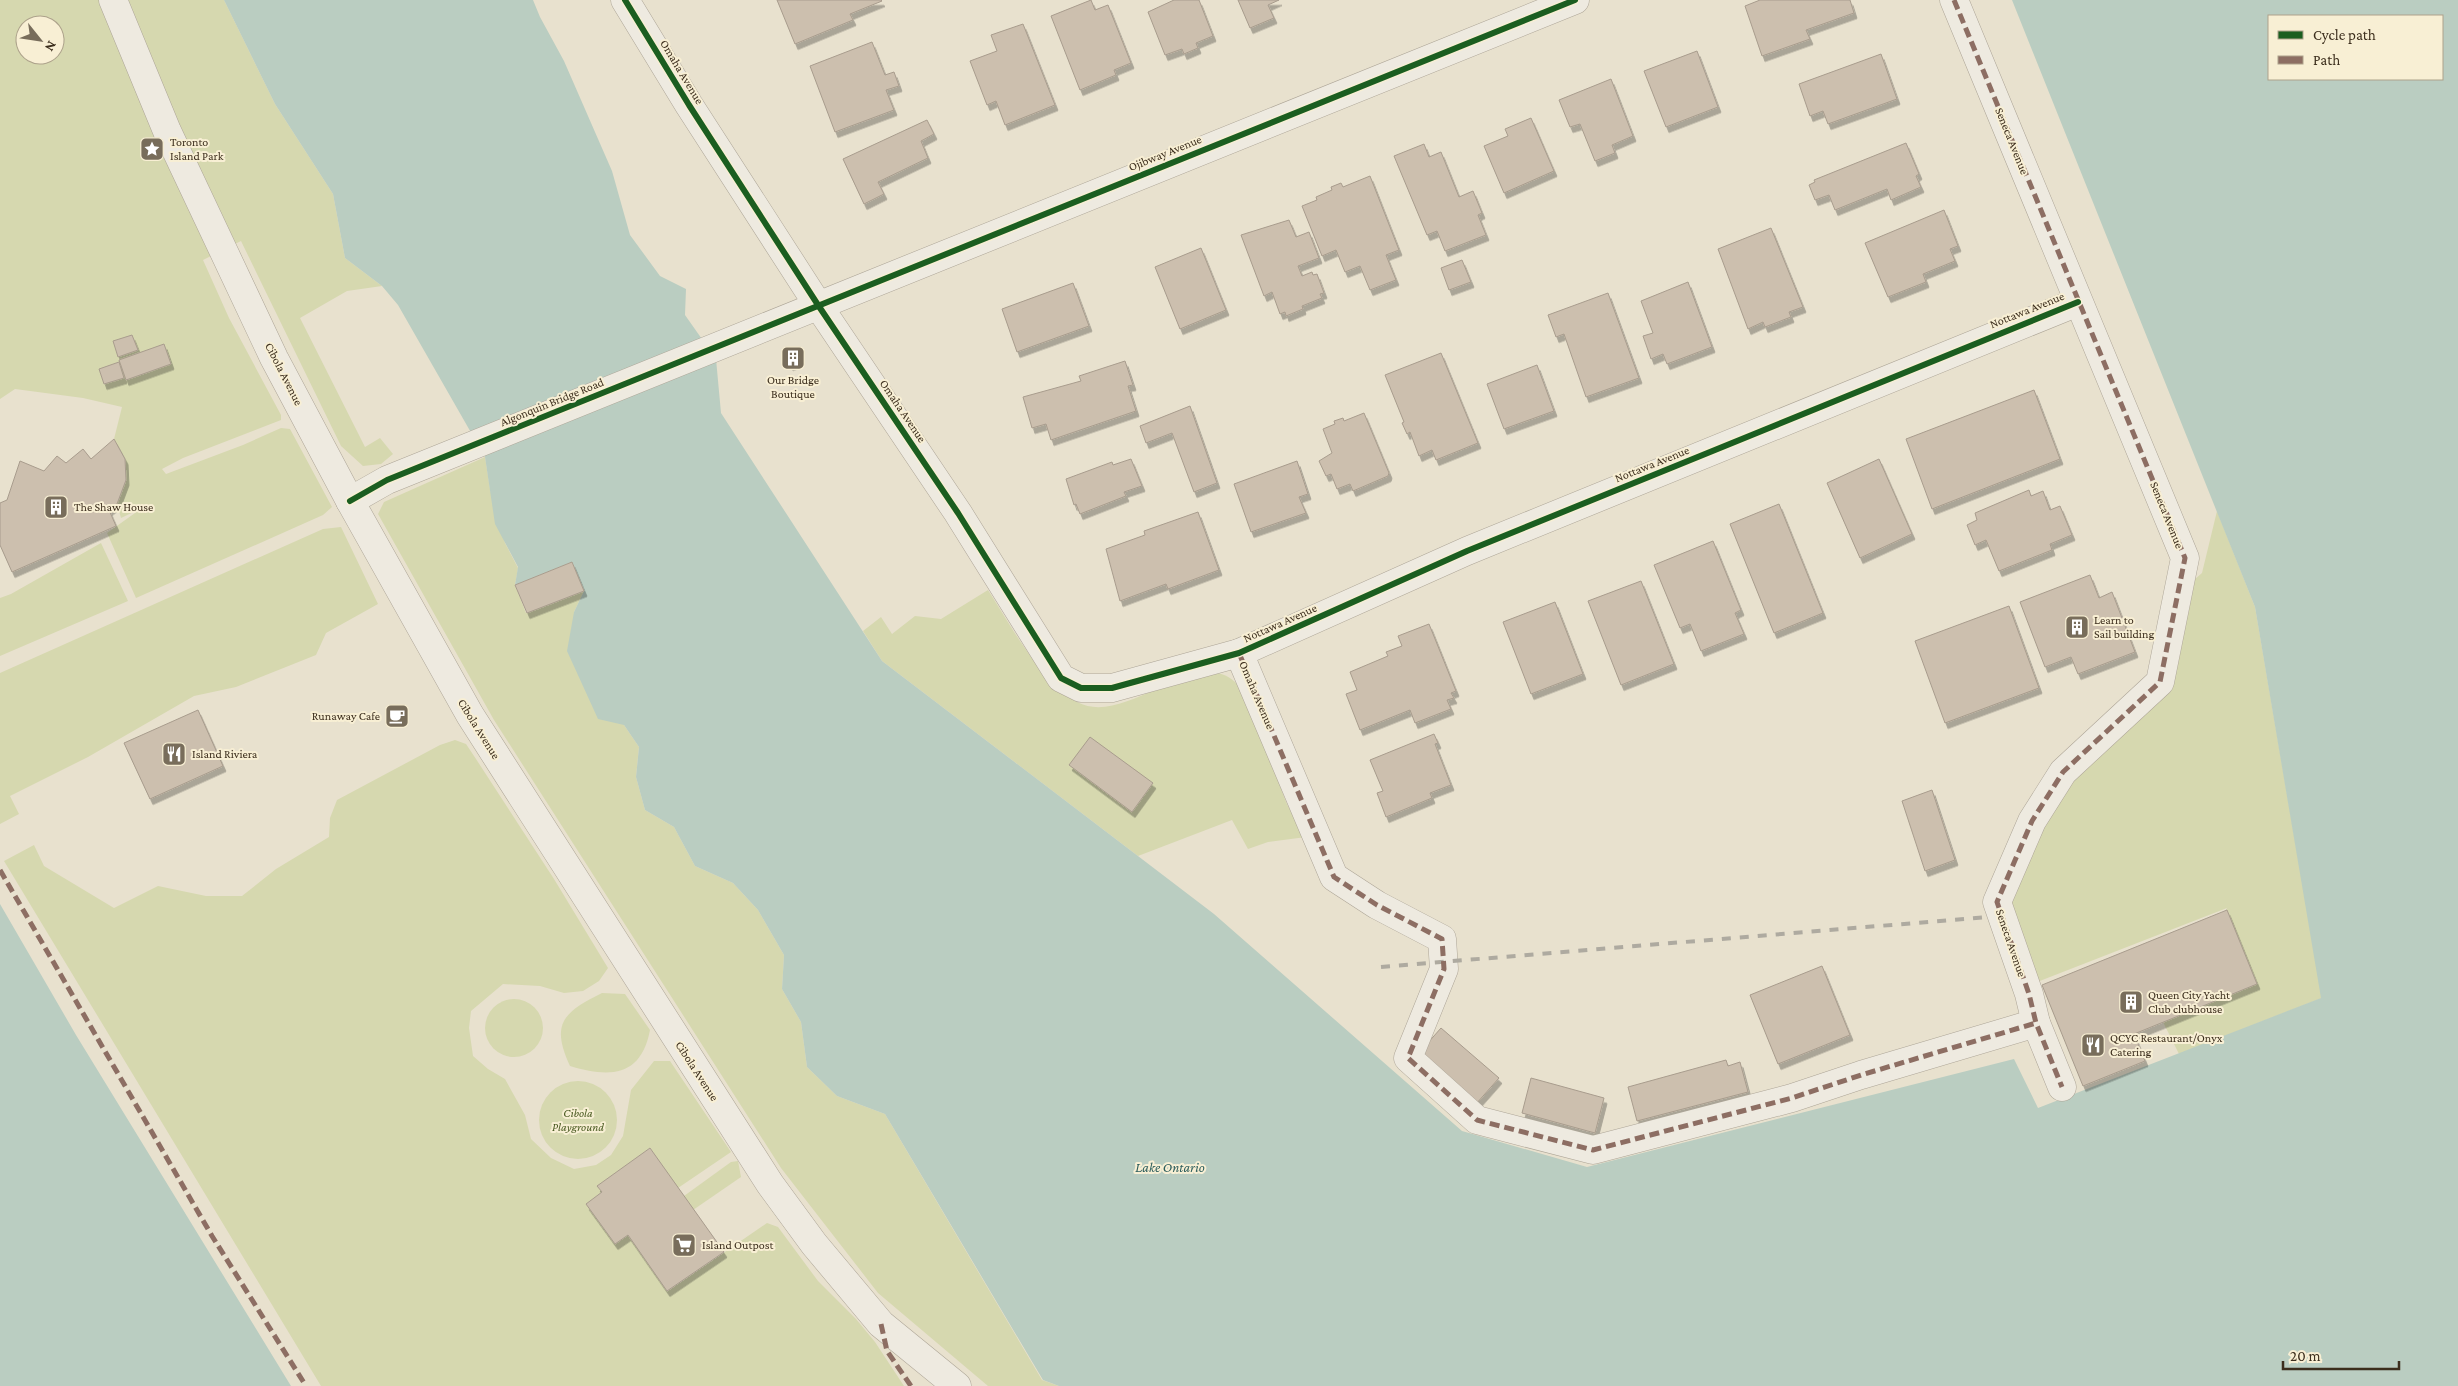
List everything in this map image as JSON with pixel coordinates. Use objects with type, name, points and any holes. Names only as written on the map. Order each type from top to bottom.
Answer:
[{"type":"street","name":"Cibola Avenue","points":[[113,0],[171,140],[274,358],[350,501],[470,715],[770,1184],[814,1244],[881,1324],[957,1386]]},
{"type":"street","name":"Omaha Avenue","points":[[625,0],[689,105],[818,305],[958,513],[1061,678],[1081,688],[1112,688],[1239,653],[1334,876],[1377,906],[1442,939],[1444,969],[1408,1058],[1477,1120],[1593,1150],[1792,1098],[1861,1075],[2036,1023]]},
{"type":"street","name":"Ojibway Avenue","points":[[765,328],[1575,0]]},
{"type":"street","name":"Seneca Avenue","points":[[1954,0],[2185,558],[2160,682],[2063,772],[2032,821],[1997,902],[2029,994],[2036,1023],[2062,1087]]},
{"type":"street","name":"Nottawa Avenue","points":[[1239,653],[1468,551],[2078,302]]},
{"type":"street","name":"Algonquin Bridge Road","points":[[350,501],[387,480],[765,328]]},
{"type":"green space","points":[[0,0],[224,0],[275,104],[333,194],[345,258],[382,286],[347,291],[300,318],[365,447],[380,438],[393,454],[381,464],[363,466],[341,446],[241,241],[203,260],[229,318],[281,415],[281,420],[183,458],[162,469],[166,474],[243,445],[281,428],[290,429],[332,507],[323,515],[136,598],[107,533],[142,508],[121,518],[117,504],[126,480],[125,459],[114,439],[122,407],[83,398],[15,389],[0,399]]},
{"type":"green space","points":[[485,457],[490,489],[505,543],[518,568],[515,585],[526,613],[584,591],[574,612],[624,725],[639,747],[636,777],[645,810],[674,827],[695,866],[733,883],[758,910],[784,955],[782,989],[801,1022],[807,1067],[837,1096],[885,1114],[1042,1380],[1059,1386],[988,1386],[878,1293],[781,1168],[494,720],[378,514],[384,502]]},
{"type":"green space","points":[[2217,511],[2255,607],[2322,998],[2179,1054],[2163,1022],[2227,908],[2032,984],[2003,905],[2035,822],[2144,704],[2181,591],[2202,573]]},
{"type":"green space","points":[[341,527],[378,604],[326,633],[316,655],[236,687],[194,696],[88,757],[10,796],[19,814],[0,824],[0,673],[323,529]]},
{"type":"green space","points":[[101,543],[128,601],[0,656],[0,598],[11,594]]},
{"type":"green space","points":[[988,590],[1027,652],[1051,681],[1077,702],[1096,707],[1117,705],[1180,679],[1200,673],[1218,673],[1235,682],[1256,720],[1287,804],[1306,837],[1268,842],[1248,849],[1232,820],[1138,856],[882,661],[863,631],[881,617],[892,634],[915,616],[941,619]]},
{"type":"green space","points":[[455,740],[466,744],[554,879],[608,968],[599,981],[583,991],[564,993],[540,986],[503,984],[471,1011],[469,1028],[473,1056],[488,1069],[505,1079],[525,1115],[531,1139],[551,1158],[574,1169],[596,1165],[611,1155],[623,1136],[631,1090],[654,1061],[670,1061],[731,1152],[678,1188],[650,1148],[598,1186],[602,1192],[587,1204],[615,1244],[628,1235],[668,1291],[767,1223],[778,1227],[818,1281],[856,1319],[875,1342],[904,1386],[321,1386],[4,861],[34,845],[44,866],[114,908],[158,886],[206,896],[242,896],[276,869],[329,837],[330,818],[337,800],[440,745]]},
{"type":"green space","points":[[602,993],[625,994],[650,1030],[646,1046],[631,1065],[622,1070],[598,1072],[570,1066],[561,1039],[561,1029],[564,1020],[578,1006]]},
{"type":"green space","points":[[508,999],[520,999],[535,1007],[543,1022],[543,1034],[535,1049],[520,1057],[508,1057],[493,1049],[485,1034],[485,1022],[493,1007]]},
{"type":"green space","name":"Cibola Playground","points":[[578,1081],[593,1084],[605,1093],[614,1105],[617,1120],[614,1135],[605,1147],[593,1156],[578,1159],[563,1156],[551,1147],[542,1135],[539,1120],[542,1105],[551,1093],[563,1084]]},
{"type":"green space","points":[[738,1161],[741,1177],[693,1210],[684,1196],[731,1162]]},
{"type":"water","name":"Lake Ontario","points":[[224,0],[533,0],[564,61],[612,171],[630,235],[660,276],[686,289],[685,315],[716,359],[721,413],[882,661],[1214,914],[1462,1131],[1587,1167],[2014,1059],[2038,1108],[2321,998],[2255,607],[2012,0],[2458,0],[2458,1386],[1059,1386],[1043,1380],[885,1114],[837,1096],[807,1067],[801,1022],[782,989],[784,955],[758,910],[733,883],[695,866],[674,827],[645,810],[636,777],[639,747],[624,725],[598,719],[567,651],[574,612],[584,591],[572,562],[515,585],[518,567],[495,524],[485,457],[398,305],[382,286],[345,258],[333,194],[275,104]]},
{"type":"water","points":[[0,904],[76,1035],[291,1386],[0,1386]]},
{"type":"building","points":[[777,0],[882,1],[850,14],[853,20],[795,44]]},
{"type":"building","points":[[1091,0],[1095,10],[1108,5],[1131,63],[1114,70],[1116,75],[1080,90],[1051,16]]},
{"type":"building","points":[[1174,0],[1199,0],[1213,36],[1196,43],[1198,48],[1184,54],[1182,49],[1165,55],[1148,12]]},
{"type":"building","points":[[1238,0],[1279,0],[1268,5],[1274,18],[1250,28]]},
{"type":"building","points":[[1760,0],[1850,0],[1854,13],[1806,30],[1810,39],[1762,56],[1745,6]]},
{"type":"building","points":[[1023,24],[1055,105],[1005,125],[996,101],[987,105],[970,61],[997,51],[991,35]]},
{"type":"building","points":[[872,42],[885,75],[894,72],[899,86],[886,90],[894,110],[835,132],[810,66]]},
{"type":"building","points":[[1697,51],[1718,107],[1666,127],[1644,71]]},
{"type":"building","points":[[1881,54],[1897,99],[1828,124],[1823,111],[1810,116],[1799,84]]},
{"type":"building","points":[[1611,79],[1633,136],[1612,145],[1615,153],[1595,161],[1580,124],[1570,127],[1559,100]]},
{"type":"building","points":[[1531,118],[1554,171],[1504,193],[1484,146],[1508,136],[1505,129]]},
{"type":"building","points":[[927,120],[934,134],[921,141],[928,158],[878,182],[884,194],[864,204],[843,159]]},
{"type":"building","points":[[1906,143],[1919,174],[1916,176],[1921,187],[1891,200],[1887,189],[1835,210],[1829,195],[1815,200],[1809,185],[1815,182],[1814,180]]},
{"type":"building","points":[[1424,144],[1429,157],[1441,152],[1459,197],[1473,191],[1482,213],[1478,215],[1486,235],[1445,251],[1437,231],[1427,235],[1394,156]]},
{"type":"building","points":[[1370,176],[1399,250],[1386,255],[1396,280],[1370,290],[1360,266],[1345,272],[1336,250],[1322,256],[1302,206],[1317,200],[1316,197],[1332,190],[1331,187],[1341,183],[1343,187]]},
{"type":"building","points":[[1944,210],[1958,246],[1950,249],[1955,261],[1923,274],[1926,282],[1888,297],[1865,243]]},
{"type":"building","points":[[1289,220],[1296,237],[1309,232],[1319,258],[1298,266],[1302,276],[1312,272],[1313,275],[1317,274],[1324,293],[1320,294],[1322,298],[1302,306],[1303,309],[1286,316],[1285,312],[1280,314],[1272,292],[1264,296],[1241,235]]},
{"type":"building","points":[[1771,228],[1803,307],[1789,312],[1791,317],[1765,327],[1763,322],[1748,329],[1718,249]]},
{"type":"building","points":[[1201,248],[1226,310],[1180,329],[1155,267]]},
{"type":"building","points":[[1462,260],[1471,282],[1449,290],[1441,268]]},
{"type":"building","points":[[1688,282],[1712,347],[1667,364],[1663,354],[1651,359],[1643,336],[1653,333],[1641,301]]},
{"type":"building","points":[[1073,283],[1089,326],[1017,352],[1002,309]]},
{"type":"building","points":[[1608,293],[1639,378],[1586,397],[1564,334],[1556,337],[1548,315]]},
{"type":"building","points":[[132,335],[138,350],[118,357],[113,341]]},
{"type":"building","points":[[164,344],[171,364],[126,380],[119,360]]},
{"type":"building","name":"Our Bridge Boutique","points":[[794,350],[800,361],[790,365],[786,355]]},
{"type":"building","points":[[1441,353],[1478,443],[1436,460],[1432,450],[1419,456],[1410,432],[1407,434],[1402,423],[1404,422],[1385,375]]},
{"type":"building","points":[[1125,361],[1133,385],[1128,386],[1136,411],[1051,440],[1046,424],[1032,428],[1023,397],[1081,381],[1079,376]]},
{"type":"building","points":[[119,362],[124,378],[104,384],[99,369]]},
{"type":"building","points":[[1537,365],[1554,411],[1504,429],[1487,384]]},
{"type":"building","points":[[2034,390],[2060,459],[1932,509],[1906,439]]},
{"type":"building","points":[[1190,406],[1217,483],[1194,492],[1172,433],[1146,443],[1140,426]]},
{"type":"building","points":[[1364,413],[1389,473],[1388,476],[1353,491],[1350,484],[1337,489],[1331,474],[1326,476],[1319,461],[1332,453],[1323,429],[1335,424],[1334,421],[1343,418],[1344,421]]},
{"type":"building","name":"The Shaw House","points":[[114,439],[125,459],[126,480],[117,504],[109,510],[116,526],[12,572],[0,545],[0,503],[7,500],[20,461],[44,471],[57,456],[66,463],[83,449],[91,459]]},
{"type":"building","points":[[1131,459],[1142,486],[1124,492],[1126,496],[1080,514],[1076,504],[1074,505],[1066,479],[1112,462],[1113,465]]},
{"type":"building","points":[[1879,459],[1912,534],[1860,558],[1827,483]]},
{"type":"building","points":[[1297,461],[1308,494],[1299,497],[1306,513],[1251,532],[1234,484]]},
{"type":"building","points":[[2029,490],[2031,496],[2043,491],[2050,510],[2060,506],[2072,535],[2050,544],[2052,550],[1999,571],[1986,540],[1975,545],[1967,525],[1977,520],[1975,513]]},
{"type":"building","points":[[1779,504],[1823,613],[1774,633],[1730,524]]},
{"type":"building","points":[[1198,512],[1219,570],[1168,589],[1166,584],[1120,601],[1106,549],[1145,535],[1144,531]]},
{"type":"building","points":[[1713,541],[1741,610],[1735,613],[1744,634],[1701,651],[1690,624],[1680,628],[1654,565]]},
{"type":"building","points":[[572,562],[584,591],[527,613],[515,585]]},
{"type":"building","name":"Learn to Sail building","points":[[2090,575],[2099,598],[2112,592],[2135,652],[2078,674],[2071,657],[2045,667],[2020,602]]},
{"type":"building","points":[[1641,581],[1674,664],[1621,685],[1588,601]]},
{"type":"building","points":[[1555,602],[1583,674],[1531,694],[1503,622]]},
{"type":"building","points":[[2009,606],[2039,688],[1945,723],[1915,641]]},
{"type":"building","points":[[1429,624],[1456,691],[1451,693],[1454,698],[1447,700],[1451,709],[1415,723],[1410,710],[1360,730],[1346,694],[1357,690],[1350,672],[1388,656],[1386,652],[1402,646],[1398,636]]},
{"type":"building","name":"Island Riviera","points":[[198,710],[223,766],[150,799],[124,743]]},
{"type":"building","points":[[1434,734],[1438,743],[1435,744],[1451,785],[1430,793],[1432,798],[1386,817],[1377,793],[1383,791],[1370,760]]},
{"type":"building","points":[[1090,737],[1153,783],[1132,812],[1069,765]]},
{"type":"building","points":[[1932,790],[1955,860],[1925,871],[1902,801]]},
{"type":"building","name":"Queen City Yacht Club clubhouse","points":[[2227,910],[2257,984],[2134,1034],[2145,1061],[2083,1086],[2042,985]]},
{"type":"building","points":[[1822,966],[1850,1035],[1778,1064],[1750,995]]},
{"type":"building","points":[[1441,1028],[1499,1078],[1476,1104],[1418,1054]]},
{"type":"building","points":[[1726,1060],[1728,1066],[1740,1062],[1748,1092],[1637,1121],[1628,1087]]},
{"type":"building","points":[[1531,1078],[1604,1098],[1595,1133],[1522,1113]]},
{"type":"building","points":[[650,1148],[724,1252],[667,1291],[628,1235],[615,1244],[586,1204],[602,1192],[597,1186]]},
{"type":"railway","points":[[1381,967],[1988,917]]},
{"type":"marked path","points":[[1954,0],[2185,558],[2160,682],[2063,772],[2032,821],[1997,902],[2029,994],[2036,1023],[2062,1087]]},
{"type":"marked path","points":[[1239,653],[1334,877],[1377,905],[1442,939],[1444,969],[1408,1058],[1477,1120],[1593,1150],[1792,1098],[1861,1075],[2036,1023]]},
{"type":"marked path","points":[[0,870],[212,1236],[306,1386]]},
{"type":"marked path","points":[[881,1324],[887,1351],[911,1386]]},
{"type":"cycle path","points":[[625,0],[689,105],[818,305],[958,513],[1061,678],[1081,688],[1112,688],[1239,653],[1467,551],[2078,302]]},
{"type":"cycle path","points":[[350,501],[387,480],[1575,0]]},
{"type":"place","name":"Toronto Island Park","points":[[152,149]]},
{"type":"place","name":"Our Bridge Boutique","points":[[793,358]]},
{"type":"place","name":"The Shaw House","points":[[56,507]]},
{"type":"place","name":"Learn to Sail building","points":[[2077,627]]},
{"type":"place","name":"Runaway Cafe","points":[[397,716]]},
{"type":"place","name":"Island Riviera","points":[[174,754]]},
{"type":"place","name":"Queen City Yacht Club clubhouse","points":[[2131,1002]]},
{"type":"place","name":"QCYC Restaurant/Onyx Catering","points":[[2093,1045]]},
{"type":"place","name":"Island Outpost","points":[[684,1245]]}]
